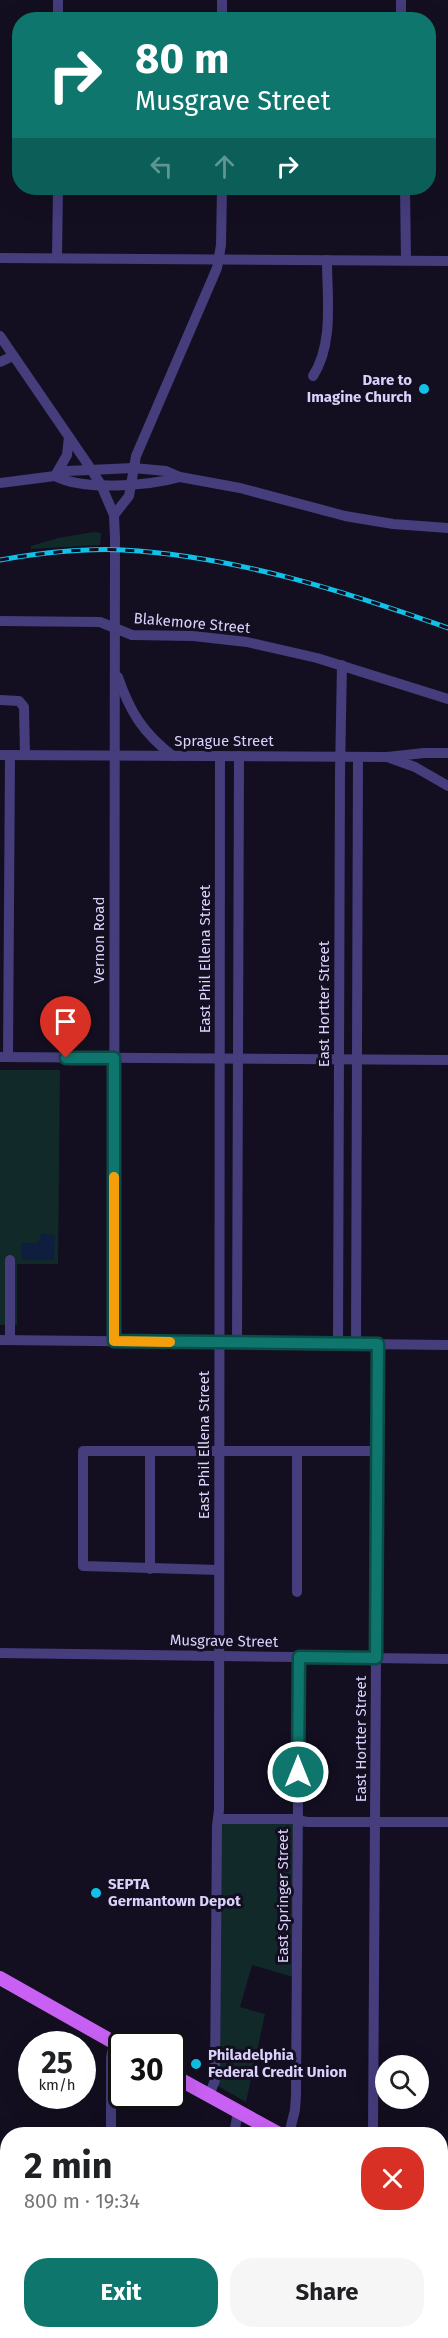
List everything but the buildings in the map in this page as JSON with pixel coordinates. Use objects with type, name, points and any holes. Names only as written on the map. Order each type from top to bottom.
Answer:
[{"type":"main road","points":[[1,1982],[108,2040]]},
{"type":"main road","points":[[186,2083],[266,2127]]},
{"type":"street","points":[[57,258],[58,195]]},
{"type":"street","points":[[0,336],[91,469],[114,515],[125,502],[132,484],[133,468],[219,260],[222,195]]},
{"type":"street","points":[[405,195],[406,260]]},
{"type":"street","points":[[0,258],[448,261]]},
{"type":"street","points":[[313,376],[322,361],[327,344],[327,260]]},
{"type":"street","points":[[0,362],[13,356]]},
{"type":"street","points":[[55,476],[67,455],[69,437]]},
{"type":"street","points":[[0,483],[91,469],[133,468],[166,471],[180,477],[240,488],[345,516],[401,525],[448,528]]},
{"type":"street","points":[[55,476],[79,485],[157,483],[180,477]]},
{"type":"street","name":"Vernon Road","points":[[114,515],[116,670],[114,1341]]},
{"type":"street","name":"Blakemore Street","points":[[0,621],[100,622],[132,634],[193,636],[247,642],[300,653],[448,699]]},
{"type":"street","name":"East Hortter Street","points":[[338,1344],[342,665]]},
{"type":"street","points":[[116,670],[130,707],[142,727],[173,756]]},
{"type":"street","points":[[0,700],[19,701],[22,704],[25,711],[25,755]]},
{"type":"street","name":"Sprague Street","points":[[5,755],[387,757],[448,753]]},
{"type":"street","points":[[5,755],[4,1057],[448,1060]]},
{"type":"street","name":"East Phil Ellena Street","points":[[209,2096],[215,2080],[218,1819],[220,756]]},
{"type":"street","points":[[237,1342],[239,756]]},
{"type":"street","points":[[356,1344],[358,757]]},
{"type":"street","points":[[387,757],[415,767],[448,786]]},
{"type":"street","points":[[10,1260],[5,1340],[448,1345]]},
{"type":"street","name":"East Hortter Street","points":[[373,2127],[378,1344]]},
{"type":"street","points":[[219,1570],[83,1566],[82,1451],[377,1451]]},
{"type":"street","points":[[150,1451],[150,1569]]},
{"type":"street","points":[[297,1452],[297,1593]]},
{"type":"street","name":"Musgrave Street","points":[[0,1653],[448,1659]]},
{"type":"street","name":"East Springer Street","points":[[291,2127],[296,2095],[299,1657]]},
{"type":"street","points":[[218,1819],[307,1822],[448,1822]]},
{"type":"street","points":[[111,2109],[111,2127]]},
{"type":"street","points":[[235,2127],[238,2112]]},
{"type":"green space","points":[[94,532],[101,533],[100,545],[31,549],[31,546],[58,538]]},
{"type":"green space","points":[[0,1070],[60,1070],[58,1264],[17,1264],[17,1325],[0,1325]]},
{"type":"green space","points":[[224,1824],[293,1824],[293,1977],[252,1965],[240,2007],[265,2014],[246,2102],[218,2086],[221,1826]]},
{"type":"water","points":[[42,1233],[55,1236],[54,1260],[22,1260],[21,1243],[38,1243]]},
{"type":"railway","points":[[0,560],[93,550],[123,550],[206,560],[288,577],[448,628]]},
{"type":"slow traffic","points":[[114,1177],[114,1341],[170,1342]]},
{"type":"place","name":"Dare to Imagine Church","points":[[424,389]]},
{"type":"place","name":"SEPTA Germantown Depot","points":[[96,1893]]},
{"type":"place","name":"Philadelphia Federal Credit Union","points":[[196,2064]]},
{"type":"route","points":[[66,1058],[114,1058],[114,1341],[378,1344],[376,1658],[299,1657],[298,1772]]}]
